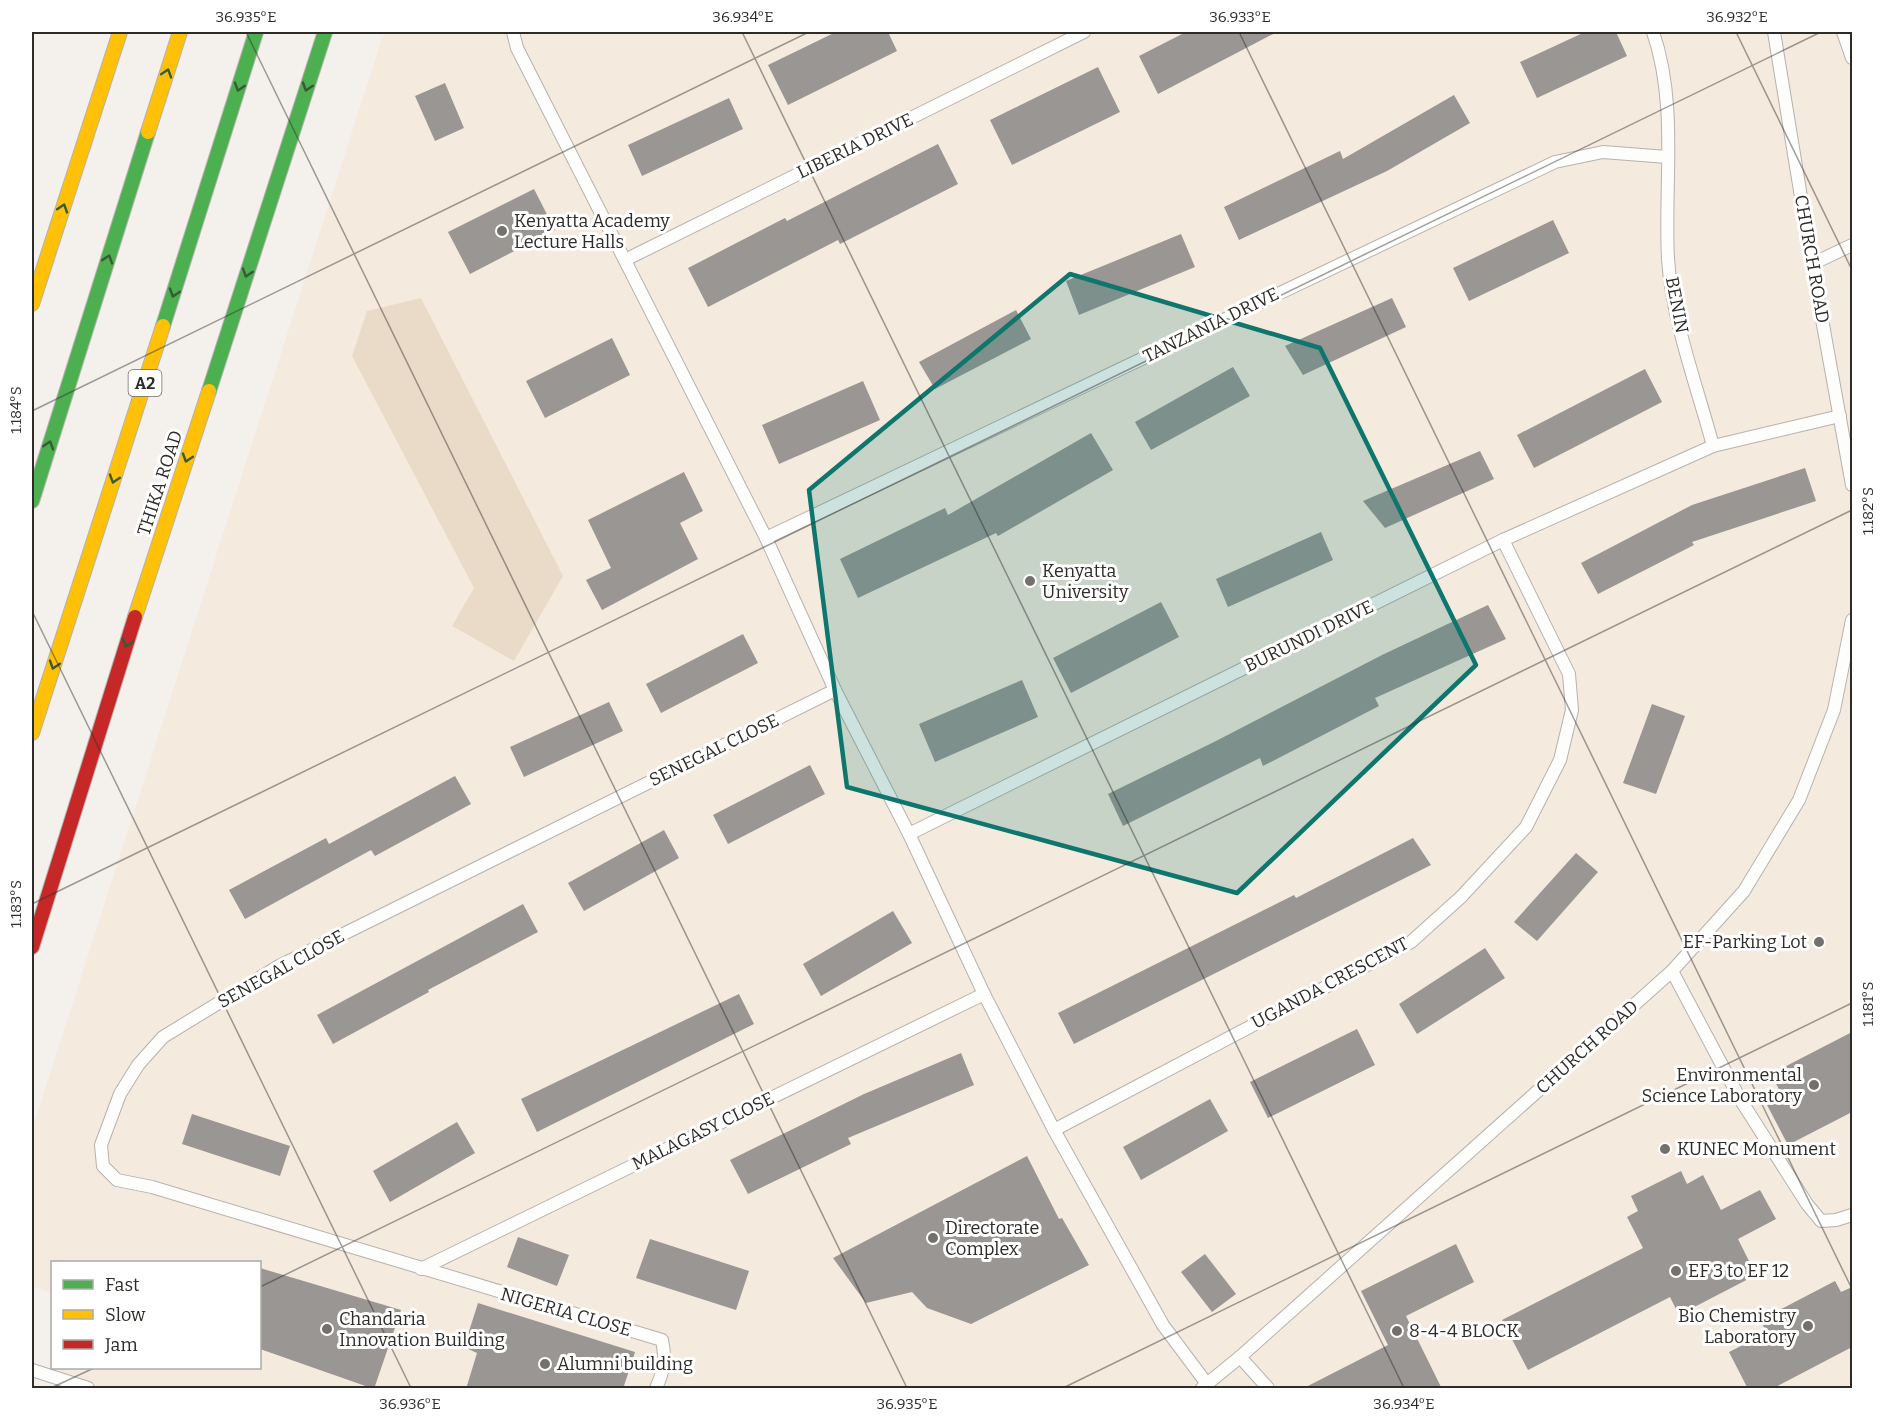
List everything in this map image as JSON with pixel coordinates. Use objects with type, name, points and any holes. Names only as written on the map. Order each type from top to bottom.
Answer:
[{"type":"main road","points":[[32,304],[120,32]]},
{"type":"main road","points":[[32,501],[180,32]]},
{"type":"main road","name":"A2","points":[[32,733],[256,32]]},
{"type":"main road","name":"THIKA ROAD","points":[[32,947],[116,677],[326,32]]},
{"type":"lane","points":[[513,32],[517,48],[766,538],[835,690],[909,834],[984,994],[1054,1130],[1163,1325],[1204,1386]]},
{"type":"lane","name":"LIBERIA DRIVE","points":[[625,260],[1084,32]]},
{"type":"lane","name":"BENIN","points":[[1653,32],[1661,56],[1668,101],[1668,260],[1673,294],[1713,446]]},
{"type":"lane","name":"CHURCH ROAD","points":[[1774,32],[1812,264],[1852,486]]},
{"type":"lane","points":[[1843,32],[1852,58]]},
{"type":"lane","name":"TANZANIA DRIVE","points":[[766,538],[1555,162],[1603,152],[1667,157]]},
{"type":"lane","points":[[1812,264],[1852,245]]},
{"type":"lane","points":[[1713,446],[1840,416]]},
{"type":"lane","name":"BURUNDI DRIVE","points":[[909,834],[1503,540],[1713,446]]},
{"type":"lane","name":"UGANDA CRESCENT","points":[[1054,1130],[1412,942],[1461,897],[1526,827],[1560,760],[1572,710],[1569,674],[1503,540]]},
{"type":"lane","name":"CHURCH ROAD","points":[[1204,1386],[1672,971],[1744,891],[1798,800],[1834,710],[1852,620]]},
{"type":"lane","name":"SENEGAL CLOSE","points":[[422,1269],[152,1187],[117,1180],[103,1166],[101,1144],[120,1094],[138,1065],[163,1037],[279,966],[835,690]]},
{"type":"lane","points":[[1672,971],[1740,1099],[1807,1204],[1821,1221],[1836,1220],[1852,1215]]},
{"type":"lane","name":"MALAGASY CLOSE","points":[[422,1269],[984,994]]},
{"type":"lane","name":"NIGERIA CLOSE","points":[[422,1269],[662,1340],[666,1356],[662,1377],[656,1389]]},
{"type":"lane","points":[[1239,1357],[1268,1389]]},
{"type":"lane","points":[[32,1370],[88,1389]]},
{"type":"highlighted area","points":[[1070,274],[1320,348],[1476,665],[1237,893],[847,787],[809,490]]},
{"type":"shaded area","name":"Kenyatta University","points":[[384,32],[1852,32],[1852,1388],[52,1388],[59,1369],[261,1369],[261,1261],[51,1261],[51,1293],[32,1286],[32,1130]]},
{"type":"shaded area","points":[[421,298],[563,576],[514,661],[452,626],[474,588],[352,356],[367,311]]},
{"type":"building","points":[[836,32],[888,32],[897,51],[788,105],[768,65]]},
{"type":"building","points":[[1186,32],[1277,32],[1158,94],[1139,56]]},
{"type":"building","points":[[1585,32],[1616,32],[1627,56],[1537,98],[1520,62]]},
{"type":"building","points":[[1098,67],[1120,112],[1012,165],[990,120]]},
{"type":"building","points":[[445,83],[464,128],[435,141],[415,96]]},
{"type":"building","points":[[1454,95],[1470,123],[1387,171],[1239,240],[1224,207],[1340,151],[1343,159]]},
{"type":"building","points":[[729,98],[743,129],[642,176],[628,145]]},
{"type":"building","points":[[938,144],[958,184],[840,244],[838,240],[708,307],[688,268],[785,218],[787,221]]},
{"type":"building","name":"Kenyatta Academy Lecture Halls","points":[[534,189],[555,230],[470,274],[448,232]]},
{"type":"building","points":[[1553,220],[1569,253],[1469,301],[1453,268]]},
{"type":"building","points":[[1181,234],[1195,267],[1079,315],[1066,281]]},
{"type":"building","points":[[1392,298],[1406,327],[1303,375],[1285,346]]},
{"type":"building","points":[[1016,310],[1031,339],[935,389],[919,362]]},
{"type":"building","points":[[612,338],[630,375],[545,418],[526,381]]},
{"type":"building","points":[[1233,367],[1250,396],[1151,450],[1135,422]]},
{"type":"building","points":[[1645,369],[1662,402],[1534,468],[1517,435]]},
{"type":"building","points":[[863,381],[880,420],[779,464],[762,425]]},
{"type":"building","points":[[1091,433],[1113,470],[998,536],[996,533],[858,598],[840,559],[945,508],[948,515]]},
{"type":"building","points":[[1480,451],[1494,479],[1385,528],[1363,501]]},
{"type":"building","points":[[1805,468],[1816,501],[1692,542],[1694,545],[1598,594],[1581,563],[1692,505]]},
{"type":"building","points":[[684,472],[703,511],[680,523],[698,559],[602,610],[586,580],[611,568],[588,520]]},
{"type":"building","points":[[1321,532],[1333,560],[1228,607],[1216,579]]},
{"type":"building","points":[[1161,602],[1179,637],[1071,693],[1053,658]]},
{"type":"building","points":[[1488,605],[1506,639],[1375,698],[1379,706],[1263,766],[1260,758],[1123,826],[1108,794],[1382,655]]},
{"type":"building","points":[[743,634],[758,663],[661,713],[646,684]]},
{"type":"building","points":[[1022,680],[1038,717],[935,762],[919,724]]},
{"type":"building","points":[[609,702],[623,731],[524,777],[510,747]]},
{"type":"building","points":[[1652,704],[1685,716],[1656,794],[1623,783]]},
{"type":"building","points":[[810,765],[825,794],[728,844],[713,815]]},
{"type":"building","points":[[455,776],[471,804],[375,856],[371,850],[245,919],[229,890],[326,838],[329,844]]},
{"type":"building","points":[[664,830],[679,858],[584,911],[568,883]]},
{"type":"building","points":[[1413,838],[1431,865],[1074,1044],[1058,1013],[1294,895],[1296,898]]},
{"type":"building","points":[[1576,853],[1598,872],[1537,941],[1514,922]]},
{"type":"building","points":[[523,904],[538,932],[428,990],[429,992],[333,1044],[317,1015]]},
{"type":"building","points":[[893,911],[912,943],[821,996],[803,964]]},
{"type":"building","points":[[1485,948],[1505,978],[1417,1034],[1399,1004]]},
{"type":"building","points":[[739,994],[754,1024],[537,1132],[521,1099]]},
{"type":"building","points":[[1357,1029],[1375,1065],[1268,1118],[1250,1082]]},
{"type":"building","name":"Environmental Science Laboratory","points":[[1852,1032],[1852,1112],[1788,1145],[1766,1103],[1782,1095],[1771,1074]]},
{"type":"building","points":[[961,1053],[974,1085],[848,1138],[851,1144],[748,1194],[730,1160],[864,1094]]},
{"type":"building","points":[[1210,1099],[1228,1131],[1141,1180],[1123,1147]]},
{"type":"building","points":[[192,1114],[290,1146],[280,1176],[182,1144]]},
{"type":"building","points":[[457,1122],[475,1153],[390,1202],[373,1171]]},
{"type":"building","name":"Directorate Complex","points":[[1027,1156],[1059,1219],[1062,1218],[1089,1265],[971,1324],[927,1308],[912,1292],[866,1303],[833,1258]]},
{"type":"building","name":"EF 3 to EF 12","points":[[1681,1171],[1687,1184],[1703,1175],[1721,1210],[1760,1190],[1776,1219],[1738,1239],[1756,1275],[1679,1315],[1670,1297],[1528,1370],[1502,1320],[1643,1248],[1627,1217],[1638,1211],[1631,1196]]},
{"type":"building","points":[[518,1237],[569,1255],[557,1286],[507,1267]]},
{"type":"building","points":[[650,1239],[749,1271],[736,1310],[636,1278]]},
{"type":"building","name":"8-4-4 BLOCK","points":[[1456,1244],[1474,1282],[1406,1316],[1442,1389],[1302,1389],[1388,1345],[1361,1291]]},
{"type":"building","points":[[1205,1254],[1236,1294],[1212,1312],[1181,1272]]},
{"type":"building","name":"Chandaria Innovation Building","points":[[261,1268],[401,1310],[374,1389],[261,1349]]},
{"type":"building","name":"Bio Chemistry Laboratory","points":[[1835,1281],[1841,1292],[1852,1287],[1852,1347],[1772,1389],[1748,1389],[1729,1352],[1767,1333],[1760,1320]]},
{"type":"building","name":"Alumni building","points":[[478,1303],[635,1352],[623,1389],[466,1389],[477,1353],[464,1347]]},
{"type":"traffic: fast","points":[[163,326],[256,32]]},
{"type":"traffic: fast","points":[[209,391],[325,32]]},
{"type":"traffic: fast","points":[[32,501],[148,132]]},
{"type":"traffic: slow","points":[[32,304],[120,32]]},
{"type":"traffic: slow","points":[[148,132],[180,32]]},
{"type":"traffic: slow","points":[[32,733],[163,326]]},
{"type":"traffic: slow","points":[[135,617],[209,391]]},
{"type":"traffic: jam","points":[[32,947],[135,617]]},
{"type":"place","name":"Kenyatta Academy Lecture Halls","points":[[502,231]]},
{"type":"place","name":"Kenyatta University","points":[[1030,581]]},
{"type":"place","name":"EF-Parking Lot","points":[[1819,942]]},
{"type":"place","name":"Environmental Science Laboratory","points":[[1814,1085]]},
{"type":"place","name":"KUNEC Monument","points":[[1665,1149]]},
{"type":"place","name":"Directorate Complex","points":[[933,1238]]},
{"type":"place","name":"EF 3 to EF 12","points":[[1676,1271]]},
{"type":"place","name":"Bio Chemistry Laboratory","points":[[1808,1326]]},
{"type":"place","name":"Chandaria Innovation Building","points":[[327,1329]]},
{"type":"place","name":"8-4-4 BLOCK","points":[[1397,1331]]},
{"type":"place","name":"Alumni building","points":[[545,1364]]}]
